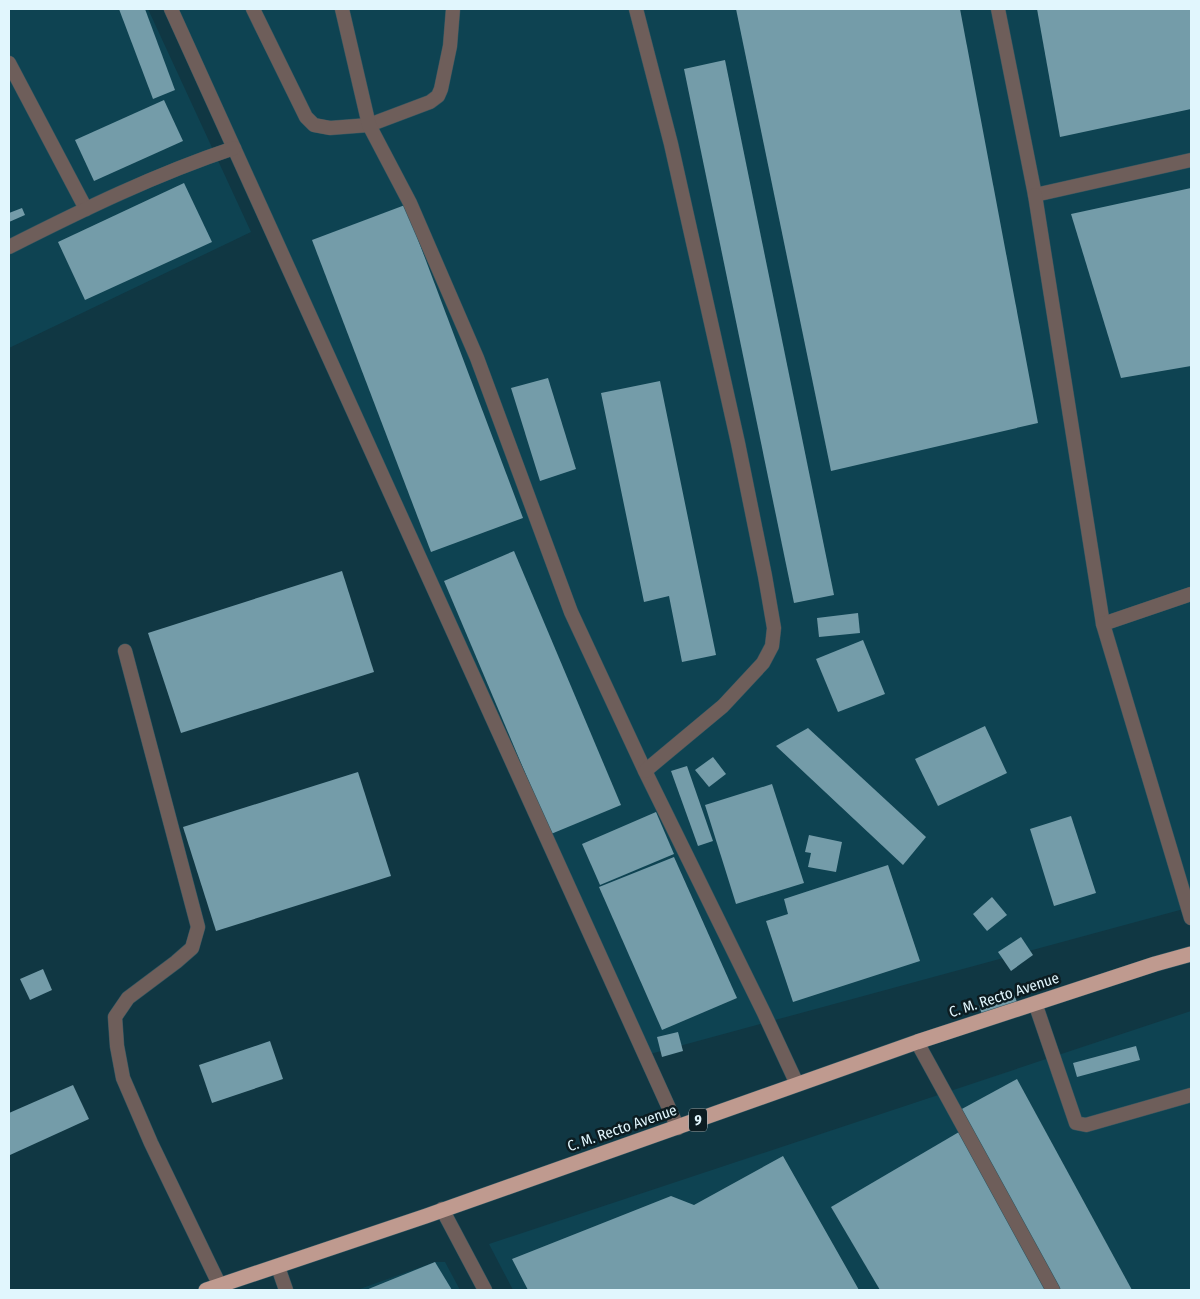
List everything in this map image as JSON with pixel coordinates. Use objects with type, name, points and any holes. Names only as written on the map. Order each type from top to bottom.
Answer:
[{"type":"highway","name":"C. M. Recto Avenue","points":[[213,1288],[678,1128],[917,1042],[1191,954]]},
{"type":"lane","points":[[171,9],[678,1128]]},
{"type":"lane","points":[[253,9],[306,117],[314,125],[330,128],[369,125],[430,102],[438,96],[450,46],[453,9]]},
{"type":"lane","points":[[342,9],[369,125],[410,203],[473,348],[571,612],[645,771],[764,1012],[797,1084]]},
{"type":"lane","points":[[636,9],[671,144],[734,425],[774,628],[772,646],[763,663],[723,706],[645,771]]},
{"type":"lane","points":[[998,9],[1035,195],[1103,624],[1191,918]]},
{"type":"lane","points":[[9,64],[86,209]]},
{"type":"lane","points":[[9,247],[86,209],[234,148]]},
{"type":"lane","points":[[1035,195],[1191,160]]},
{"type":"lane","points":[[1103,624],[1191,594]]},
{"type":"lane","points":[[125,651],[198,927],[192,948],[128,998],[115,1017],[117,1046],[124,1078],[213,1288]]},
{"type":"lane","points":[[1035,1003],[1076,1123],[1086,1125],[1191,1096]]},
{"type":"lane","points":[[917,1042],[1053,1290]]},
{"type":"lane","points":[[442,1209],[485,1290]]},
{"type":"lane","points":[[278,1267],[286,1290]]},
{"type":"shaded area","points":[[9,9],[148,9],[251,232],[9,348]]},
{"type":"shaded area","points":[[168,9],[1191,9],[1191,907],[639,1057]]},
{"type":"shaded area","points":[[1191,1011],[1191,1290],[513,1290],[489,1244]]},
{"type":"shaded area","points":[[435,1262],[445,1262],[460,1290],[357,1290]]},
{"type":"building","points":[[119,9],[145,9],[175,90],[153,99]]},
{"type":"building","points":[[736,9],[960,9],[1038,423],[831,471]]},
{"type":"building","points":[[1037,9],[1191,9],[1191,109],[1060,137]]},
{"type":"building","points":[[725,60],[834,595],[794,603],[684,69]]},
{"type":"building","points":[[164,100],[183,141],[94,181],[75,140]]},
{"type":"building","points":[[184,183],[212,242],[85,300],[58,242]]},
{"type":"building","points":[[1191,188],[1191,366],[1121,378],[1071,214]]},
{"type":"building","points":[[405,205],[523,518],[431,552],[312,240]]},
{"type":"building","points":[[22,208],[25,215],[9,222],[9,213]]},
{"type":"building","points":[[548,378],[576,469],[540,481],[511,388]]},
{"type":"building","points":[[660,381],[716,655],[682,662],[669,596],[644,602],[601,393]]},
{"type":"building","points":[[514,551],[621,805],[551,834],[444,581]]},
{"type":"building","points":[[342,571],[374,672],[181,733],[148,633]]},
{"type":"building","points":[[858,613],[860,633],[819,637],[817,618]]},
{"type":"building","points":[[863,640],[885,694],[838,712],[816,659]]},
{"type":"building","points":[[985,726],[1007,773],[938,806],[915,759]]},
{"type":"building","points":[[808,728],[926,837],[903,865],[776,746]]},
{"type":"building","points":[[713,757],[726,774],[709,787],[695,770]]},
{"type":"building","points":[[687,766],[713,841],[698,846],[671,771]]},
{"type":"building","points":[[358,772],[391,876],[216,931],[183,827]]},
{"type":"building","points":[[772,784],[804,883],[736,904],[705,805]]},
{"type":"building","points":[[656,812],[674,854],[600,885],[582,844]]},
{"type":"building","points":[[1071,816],[1096,893],[1054,906],[1030,829]]},
{"type":"building","points":[[809,835],[842,842],[836,872],[808,867],[811,853],[805,852]]},
{"type":"building","points":[[674,857],[737,998],[662,1030],[599,887]]},
{"type":"building","points":[[888,865],[920,961],[793,1002],[766,921],[788,914],[784,899]]},
{"type":"building","points":[[992,897],[1007,915],[987,931],[973,914]]},
{"type":"building","points":[[1021,937],[1033,955],[1011,971],[998,952]]},
{"type":"building","points":[[43,969],[52,990],[30,1000],[20,979]]},
{"type":"building","points":[[1014,994],[1018,1005],[982,1015],[979,1005]]},
{"type":"building","points":[[678,1032],[683,1051],[662,1057],[657,1037]]},
{"type":"building","points":[[270,1041],[283,1079],[212,1103],[199,1065]]},
{"type":"building","points":[[1136,1046],[1140,1060],[1077,1077],[1073,1063]]},
{"type":"building","points":[[1017,1079],[1132,1290],[1058,1290],[960,1110]]},
{"type":"building","points":[[73,1085],[89,1119],[10,1155],[9,1113]]},
{"type":"building","points":[[959,1132],[1048,1290],[880,1290],[831,1207]]},
{"type":"building","points":[[783,1156],[859,1290],[528,1290],[512,1259],[671,1196],[694,1205]]},
{"type":"building","points":[[435,1262],[452,1290],[366,1290]]}]
